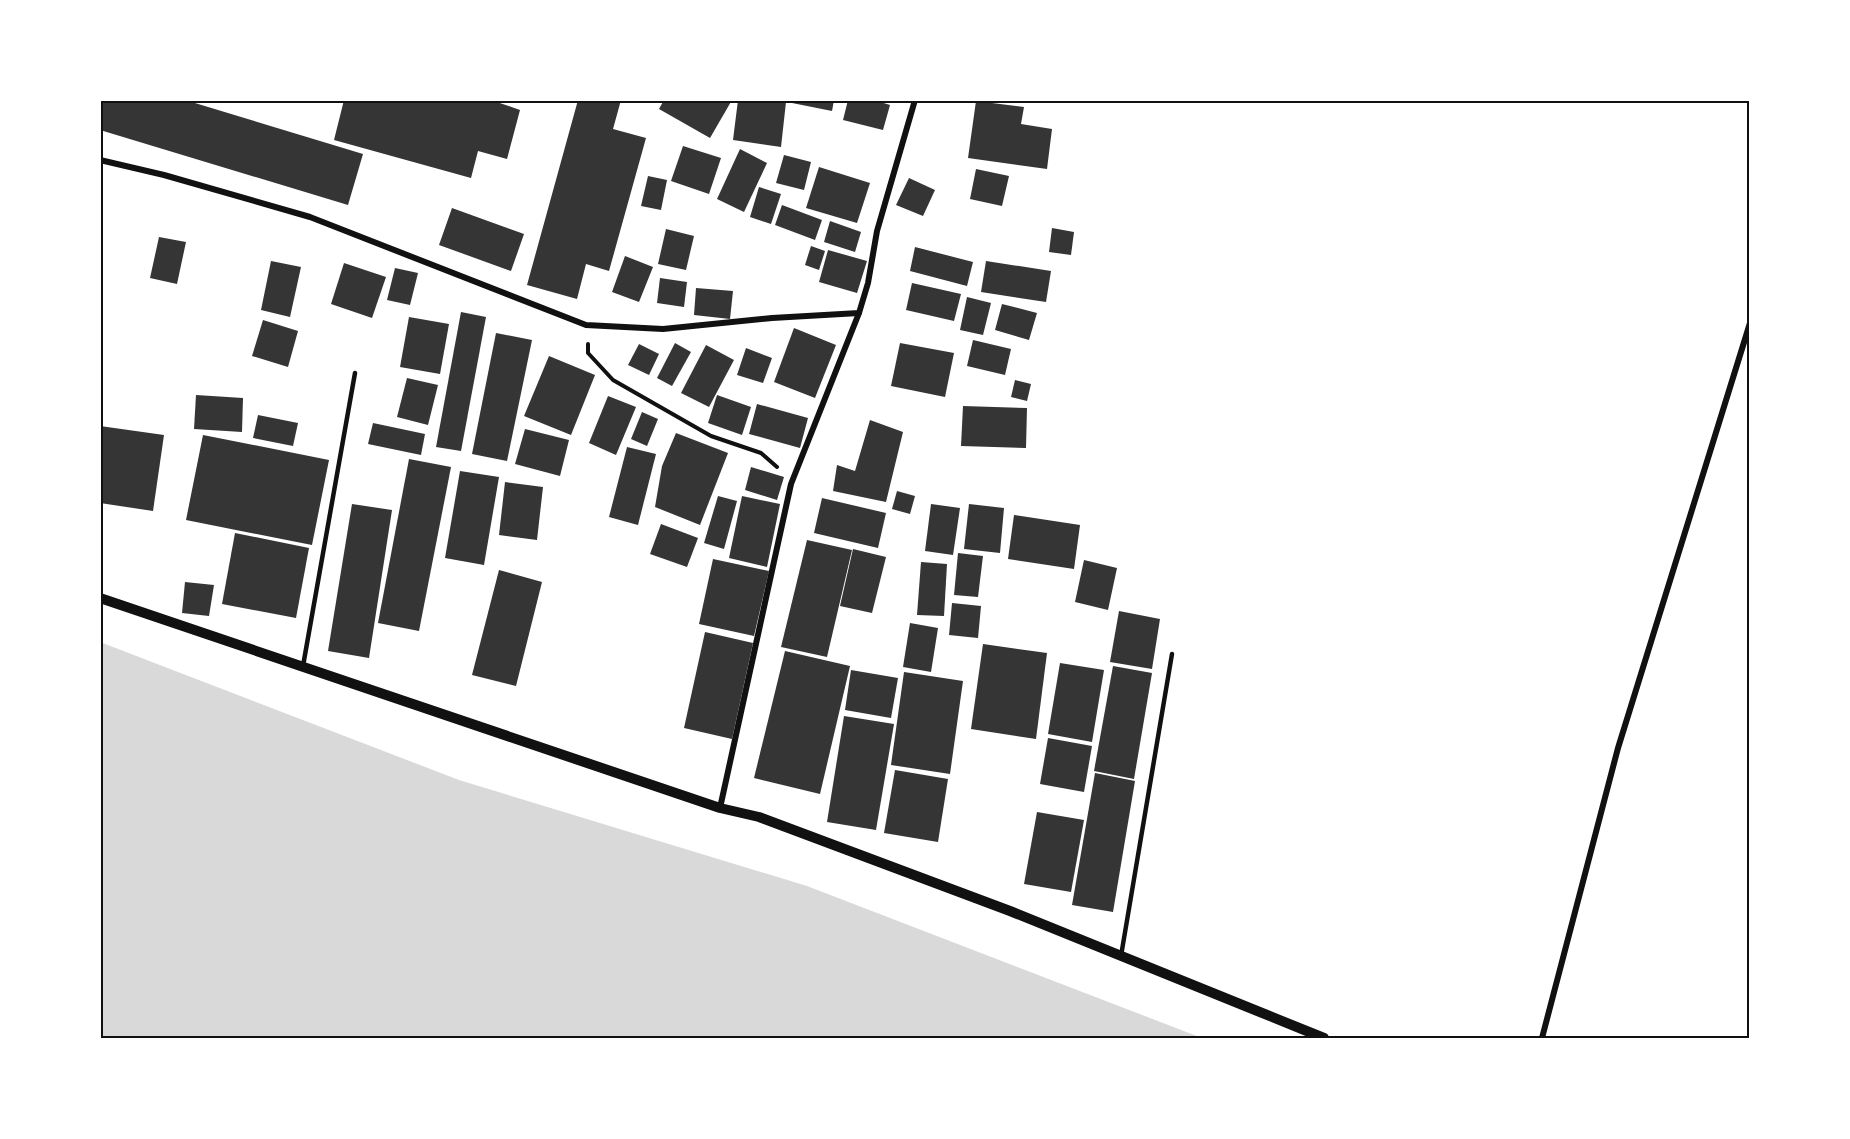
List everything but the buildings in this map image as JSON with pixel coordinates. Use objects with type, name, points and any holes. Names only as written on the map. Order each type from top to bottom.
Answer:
[{"type":"street","points":[[720,808],[791,484],[859,313],[868,283],[877,231],[915,100]]},
{"type":"street","points":[[100,160],[310,217],[586,326],[663,329],[772,318],[859,313]]},
{"type":"street","points":[[1542,1038],[1618,748],[1749,323]]},
{"type":"street","points":[[100,598],[720,808],[759,818],[1010,911],[1324,1038]]},
{"type":"lane","points":[[303,666],[355,373]]},
{"type":"lane","points":[[1121,956],[1172,654]]},
{"type":"path","points":[[586,326],[588,353],[613,380],[711,436],[761,453],[791,484]]},
{"type":"shaded area","points":[[100,642],[459,780],[807,886],[1202,1038],[101,1038]]}]
